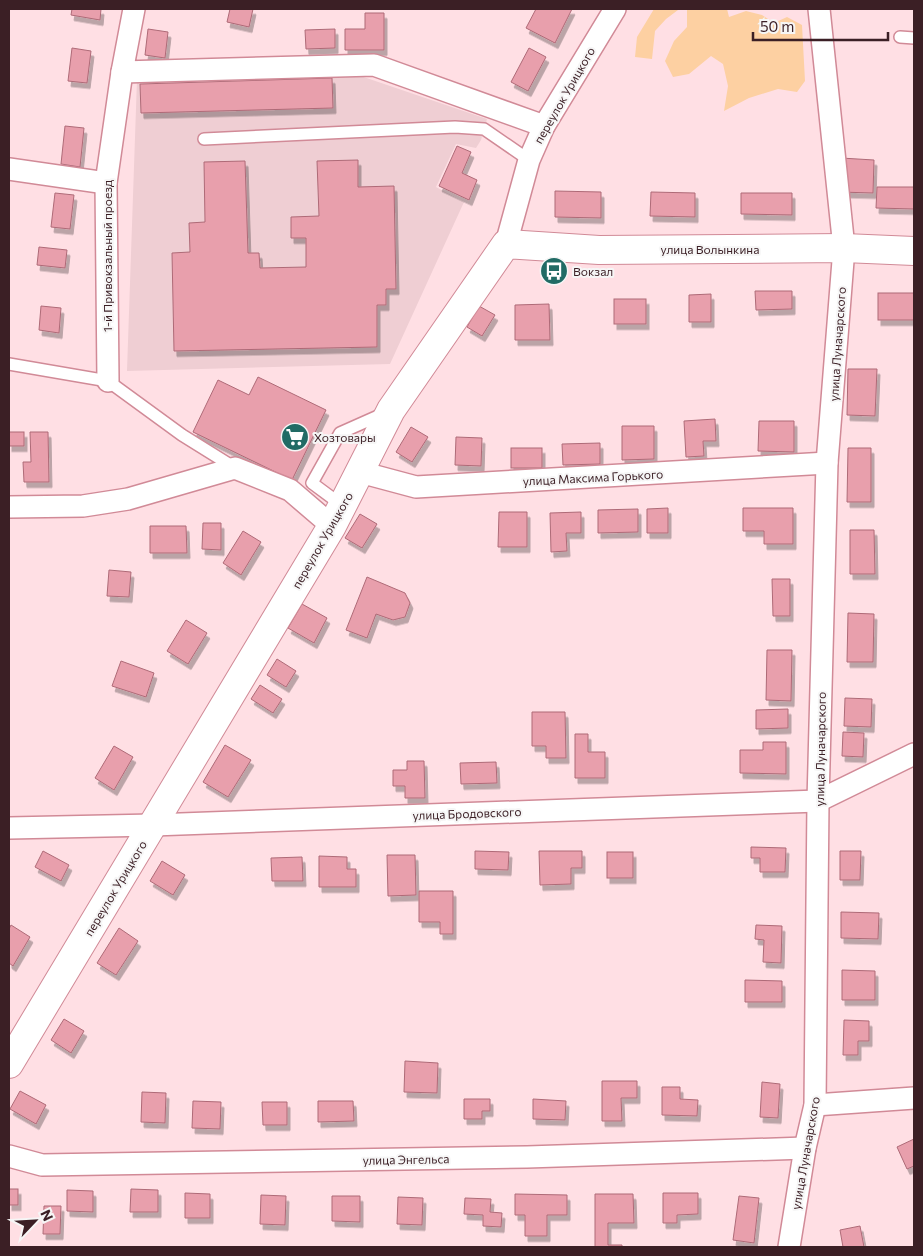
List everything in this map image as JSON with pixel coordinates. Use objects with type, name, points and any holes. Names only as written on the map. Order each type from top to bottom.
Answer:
[{"type":"street","name":"1-й Привокзальный проезд","points":[[108,381],[106,183],[122,72],[134,9]]},
{"type":"street","name":"переулок Урицкого","points":[[9,1064],[337,516],[391,410],[506,244],[529,160],[544,126],[614,9]]},
{"type":"street","name":"улица Луначарского","points":[[789,1247],[805,1148],[815,1106],[818,800],[827,463],[844,248],[819,9]]},
{"type":"street","points":[[122,72],[374,65],[544,126]]},
{"type":"street","points":[[9,169],[106,183]]},
{"type":"street","name":"улица Волынкина","points":[[506,244],[599,250],[844,248],[914,251]]},
{"type":"street","name":"улица Максима Горького","points":[[360,472],[416,486],[827,463]]},
{"type":"street","points":[[9,507],[83,506],[128,499],[235,468],[290,490],[337,516]]},
{"type":"street","name":"улица Бродовского","points":[[9,828],[153,825],[818,800],[914,754]]},
{"type":"street","points":[[815,1106],[914,1098]]},
{"type":"street","name":"улица Энгельса","points":[[9,1156],[42,1165],[517,1158],[805,1148]]},
{"type":"lane","points":[[900,37],[914,38]]},
{"type":"lane","points":[[204,139],[455,127],[484,129],[529,160]]},
{"type":"lane","points":[[9,364],[108,381],[182,435],[235,468]]},
{"type":"lane","points":[[337,516],[312,483],[340,433],[391,410]]},
{"type":"shaded area","points":[[654,9],[687,9],[678,10],[655,31],[652,59],[635,57],[637,37]]},
{"type":"shaded area","points":[[687,9],[727,9],[729,17],[746,11],[762,15],[774,23],[787,17],[802,25],[805,81],[797,92],[778,89],[749,98],[724,111],[728,86],[723,64],[711,56],[689,74],[673,77],[665,61],[674,41],[687,27]]},
{"type":"shaded area","points":[[346,71],[487,119],[481,140],[476,148],[456,144],[436,187],[464,202],[390,364],[127,371],[137,79]]},
{"type":"building","points":[[72,9],[101,9],[100,20],[71,15]]},
{"type":"building","points":[[230,9],[253,9],[249,27],[227,22]]},
{"type":"building","points":[[536,9],[572,9],[555,43],[526,28]]},
{"type":"building","points":[[365,13],[384,13],[384,50],[345,50],[345,29],[365,29]]},
{"type":"building","points":[[148,29],[168,32],[165,58],[145,55]]},
{"type":"building","points":[[335,29],[335,48],[306,49],[305,30]]},
{"type":"building","points":[[72,48],[91,51],[87,83],[68,81]]},
{"type":"building","points":[[529,48],[546,57],[528,91],[511,82]]},
{"type":"building","points":[[332,78],[333,108],[141,113],[140,84]]},
{"type":"building","points":[[65,126],[84,128],[80,167],[61,164]]},
{"type":"building","points":[[457,146],[471,152],[462,173],[477,180],[469,200],[439,186]]},
{"type":"building","points":[[841,158],[874,160],[873,193],[839,192]]},
{"type":"building","points":[[358,160],[358,187],[394,186],[396,289],[386,289],[386,305],[377,305],[377,347],[174,351],[172,253],[190,252],[189,223],[205,222],[204,162],[245,161],[248,253],[259,253],[260,268],[306,267],[306,238],[291,238],[291,217],[319,216],[317,161]]},
{"type":"building","points":[[877,187],[914,187],[914,209],[876,208]]},
{"type":"building","points":[[555,191],[601,192],[601,218],[555,217]]},
{"type":"building","points":[[651,192],[695,193],[695,217],[650,216]]},
{"type":"building","points":[[55,193],[74,195],[70,229],[51,227]]},
{"type":"building","points":[[741,193],[792,193],[792,215],[741,214]]},
{"type":"building","points":[[39,247],[67,250],[65,268],[37,265]]},
{"type":"building","points":[[755,291],[792,291],[792,309],[756,310]]},
{"type":"building","points":[[878,293],[914,293],[914,320],[878,320]]},
{"type":"building","points":[[711,294],[711,322],[689,322],[689,295]]},
{"type":"building","points":[[614,299],[646,299],[646,324],[614,324]]},
{"type":"building","points":[[549,304],[550,340],[515,340],[515,305]]},
{"type":"building","points":[[41,306],[61,308],[59,333],[39,330]]},
{"type":"building","points":[[479,306],[495,315],[482,336],[467,327]]},
{"type":"building","points":[[848,369],[877,369],[875,416],[847,415]]},
{"type":"building","points":[[258,377],[326,410],[292,480],[193,432],[218,380],[249,395]]},
{"type":"building","points":[[715,419],[716,441],[703,441],[704,456],[686,457],[684,421]]},
{"type":"building","points":[[759,421],[794,421],[794,452],[758,451]]},
{"type":"building","points":[[622,426],[654,426],[654,459],[622,460]]},
{"type":"building","points":[[411,427],[428,437],[412,462],[396,452]]},
{"type":"building","points":[[9,432],[24,432],[24,446],[9,446]]},
{"type":"building","points":[[30,432],[48,432],[49,482],[24,482],[23,462],[31,462]]},
{"type":"building","points":[[456,437],[482,438],[481,466],[455,465]]},
{"type":"building","points":[[600,443],[600,464],[563,465],[562,444]]},
{"type":"building","points":[[511,448],[542,448],[542,468],[511,468]]},
{"type":"building","points":[[848,448],[871,448],[871,502],[847,502]]},
{"type":"building","points":[[668,508],[668,533],[647,533],[647,509]]},
{"type":"building","points":[[743,508],[793,508],[793,544],[764,544],[764,531],[743,531]]},
{"type":"building","points":[[638,509],[638,532],[598,533],[598,510]]},
{"type":"building","points":[[499,512],[527,512],[527,547],[498,547]]},
{"type":"building","points":[[581,512],[581,533],[566,533],[567,551],[551,552],[550,513]]},
{"type":"building","points":[[360,514],[377,524],[362,548],[345,538]]},
{"type":"building","points":[[203,523],[221,523],[221,550],[202,549]]},
{"type":"building","points":[[150,526],[186,526],[187,553],[150,553]]},
{"type":"building","points":[[850,530],[874,530],[875,574],[850,574]]},
{"type":"building","points":[[243,531],[261,542],[241,575],[223,563]]},
{"type":"building","points":[[109,570],[131,572],[129,597],[107,596]]},
{"type":"building","points":[[367,577],[405,593],[410,603],[405,617],[393,620],[376,614],[367,638],[346,630]]},
{"type":"building","points":[[772,579],[790,579],[790,616],[773,616]]},
{"type":"building","points":[[302,604],[327,618],[314,643],[288,628]]},
{"type":"building","points":[[848,613],[874,614],[873,662],[847,662]]},
{"type":"building","points":[[186,620],[207,633],[188,664],[167,651]]},
{"type":"building","points":[[767,650],[792,650],[791,701],[766,700]]},
{"type":"building","points":[[277,659],[296,671],[286,687],[267,675]]},
{"type":"building","points":[[121,661],[154,673],[146,697],[112,686]]},
{"type":"building","points":[[260,685],[282,699],[273,713],[251,699]]},
{"type":"building","points":[[845,698],[872,699],[871,727],[844,726]]},
{"type":"building","points":[[788,709],[788,728],[756,729],[756,710]]},
{"type":"building","points":[[532,712],[565,712],[566,758],[546,758],[546,746],[532,746]]},
{"type":"building","points":[[843,732],[864,733],[863,757],[842,756]]},
{"type":"building","points":[[575,734],[588,734],[588,752],[605,752],[605,778],[575,778]]},
{"type":"building","points":[[763,742],[786,742],[786,774],[740,773],[740,750],[763,750]]},
{"type":"building","points":[[225,745],[251,760],[228,797],[203,782]]},
{"type":"building","points":[[114,746],[133,757],[114,790],[95,778]]},
{"type":"building","points":[[407,761],[424,761],[425,798],[405,798],[405,786],[393,786],[393,770],[407,770]]},
{"type":"building","points":[[496,762],[497,783],[461,784],[460,763]]},
{"type":"building","points":[[751,847],[786,848],[785,872],[760,872],[760,858],[751,858]]},
{"type":"building","points":[[43,851],[69,865],[61,881],[35,867]]},
{"type":"building","points":[[475,851],[509,852],[508,870],[475,869]]},
{"type":"building","points":[[539,851],[582,851],[582,868],[571,868],[571,884],[540,885]]},
{"type":"building","points":[[840,851],[861,851],[860,880],[840,880]]},
{"type":"building","points":[[607,852],[633,852],[633,878],[607,878]]},
{"type":"building","points":[[387,855],[415,855],[416,895],[388,896]]},
{"type":"building","points":[[319,856],[347,857],[347,869],[356,869],[356,887],[319,887]]},
{"type":"building","points":[[302,857],[303,881],[272,881],[271,858]]},
{"type":"building","points":[[162,861],[185,875],[173,895],[150,881]]},
{"type":"building","points":[[419,891],[453,891],[453,934],[440,934],[440,922],[419,922]]},
{"type":"building","points":[[841,912],[879,913],[878,939],[841,938]]},
{"type":"building","points":[[11,925],[30,937],[13,966],[9,963],[9,929]]},
{"type":"building","points":[[756,925],[782,926],[781,963],[763,962],[764,940],[755,939]]},
{"type":"building","points":[[119,928],[138,941],[116,975],[97,963]]},
{"type":"building","points":[[842,970],[875,971],[875,1000],[842,1000]]},
{"type":"building","points":[[745,980],[782,981],[782,1002],[745,1002]]},
{"type":"building","points":[[64,1019],[84,1031],[71,1053],[51,1040]]},
{"type":"building","points":[[844,1020],[869,1021],[869,1041],[858,1041],[858,1055],[843,1055]]},
{"type":"building","points":[[405,1061],[438,1063],[437,1093],[404,1092]]},
{"type":"building","points":[[602,1081],[637,1081],[637,1098],[621,1098],[622,1121],[602,1121]]},
{"type":"building","points":[[762,1082],[780,1084],[778,1118],[760,1117]]},
{"type":"building","points":[[662,1087],[680,1087],[680,1099],[698,1100],[697,1116],[662,1115]]},
{"type":"building","points":[[20,1091],[46,1105],[36,1124],[10,1109]]},
{"type":"building","points":[[142,1092],[166,1093],[165,1123],[141,1122]]},
{"type":"building","points":[[464,1099],[490,1099],[490,1111],[482,1111],[482,1119],[464,1119]]},
{"type":"building","points":[[533,1099],[566,1101],[565,1120],[533,1119]]},
{"type":"building","points":[[193,1101],[221,1102],[220,1129],[192,1128]]},
{"type":"building","points":[[318,1101],[353,1101],[354,1121],[318,1122]]},
{"type":"building","points":[[262,1102],[287,1102],[287,1125],[263,1125]]},
{"type":"building","points":[[914,1139],[914,1166],[907,1169],[897,1147]]},
{"type":"building","points":[[9,1189],[18,1189],[18,1205],[9,1205]]},
{"type":"building","points":[[131,1189],[158,1190],[158,1212],[130,1212]]},
{"type":"building","points":[[67,1190],[93,1191],[93,1212],[67,1211]]},
{"type":"building","points":[[185,1193],[210,1194],[210,1218],[185,1218]]},
{"type":"building","points":[[663,1193],[698,1193],[698,1214],[677,1215],[677,1223],[663,1223]]},
{"type":"building","points":[[515,1194],[567,1195],[567,1215],[547,1215],[547,1236],[525,1236],[525,1215],[515,1215]]},
{"type":"building","points":[[595,1194],[633,1194],[634,1223],[608,1223],[608,1245],[622,1245],[622,1247],[595,1247]]},
{"type":"building","points":[[261,1195],[286,1196],[285,1225],[260,1224]]},
{"type":"building","points":[[332,1196],[360,1196],[360,1222],[332,1221]]},
{"type":"building","points":[[739,1196],[759,1198],[754,1243],[733,1240]]},
{"type":"building","points":[[398,1197],[423,1198],[422,1225],[397,1224]]},
{"type":"building","points":[[465,1198],[491,1199],[490,1212],[502,1213],[501,1227],[483,1226],[483,1215],[464,1214]]},
{"type":"building","points":[[44,1206],[61,1206],[60,1234],[43,1234]]},
{"type":"building","points":[[860,1226],[864,1247],[843,1247],[840,1230]]},
{"type":"place","name":"Вокзал","points":[[554,271]]},
{"type":"place","name":"Хозтовары","points":[[295,437]]}]
